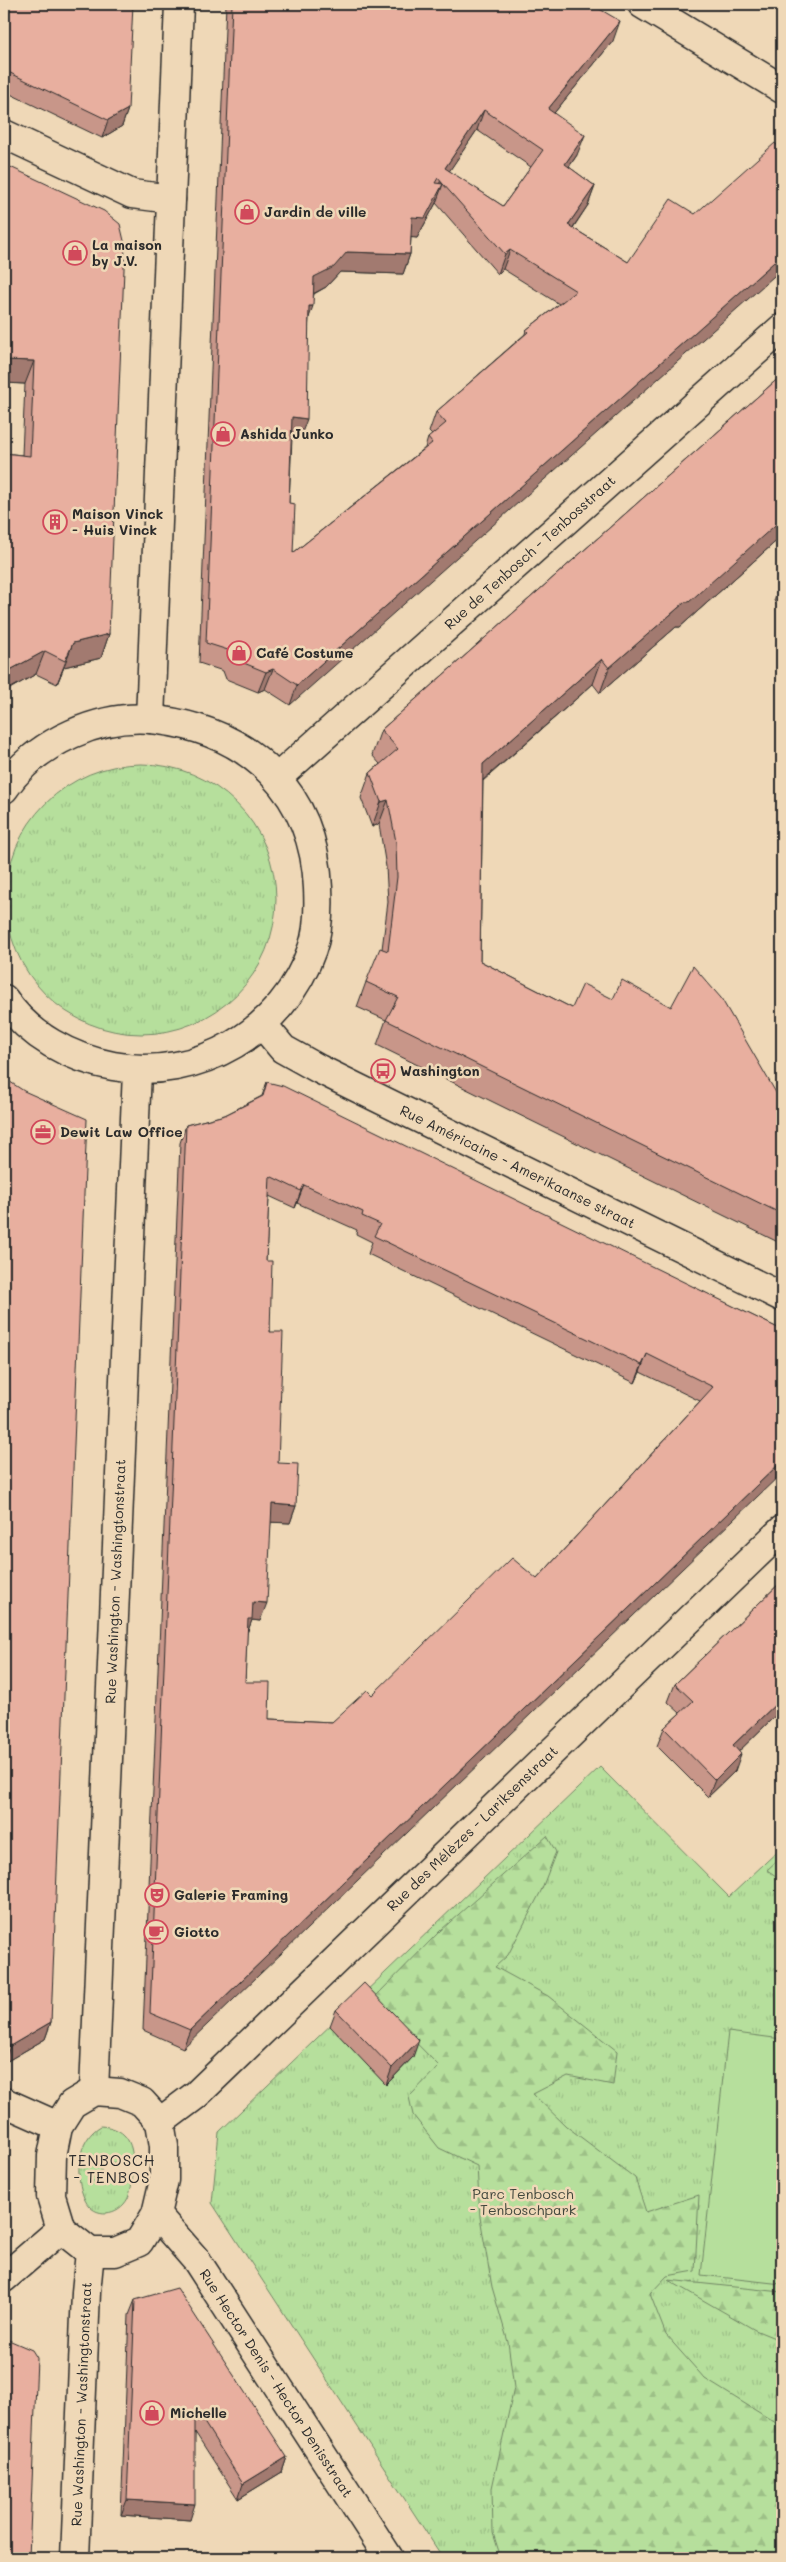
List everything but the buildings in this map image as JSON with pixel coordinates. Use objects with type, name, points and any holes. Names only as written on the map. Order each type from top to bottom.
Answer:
[{"type":"street","points":[[150,718],[179,4]]},
{"type":"street","points":[[642,4],[782,89]]},
{"type":"street","points":[[4,134],[132,194],[171,199]]},
{"type":"street","name":"Rue de Tenbosch - Tenbosstraat","points":[[277,778],[782,328]]},
{"type":"street","points":[[4,789],[38,754],[72,734],[125,720],[150,718],[186,723],[220,735],[251,754],[277,778],[302,816],[317,859],[319,910],[312,949],[293,990],[263,1025],[226,1051],[183,1066],[137,1071],[90,1062],[46,1041],[7,1012]]},
{"type":"street","name":"Rue Américaine - Amerikaanse straat","points":[[263,1025],[283,1049],[319,1069],[782,1297]]},
{"type":"street","name":"Rue Washington - Washingtonstraat","points":[[94,2091],[137,1071]]},
{"type":"street","name":"Rue des Mélèzes - Lariksenstraat","points":[[160,2122],[196,2095],[782,1530]]},
{"type":"street","points":[[94,2091],[120,2093],[142,2102],[160,2122],[164,2146],[164,2180],[156,2214],[139,2242],[115,2252],[90,2252],[61,2229],[51,2196],[52,2156],[58,2126],[72,2104],[94,2091]]},
{"type":"street","points":[[4,2102],[58,2126]]},
{"type":"street","name":"Rue Hector Denis - Hector Denisstraat","points":[[156,2214],[197,2261],[389,2558]]},
{"type":"street","points":[[4,2278],[61,2229]]},
{"type":"street","name":"Rue Washington - Washingtonstraat","points":[[75,2558],[86,2292],[90,2252]]},
{"type":"green space","points":[[154,764],[193,774],[227,794],[237,803],[246,813],[266,847],[274,873],[276,899],[274,925],[266,951],[246,985],[237,995],[227,1004],[193,1024],[154,1034],[128,1034],[89,1024],[77,1018],[55,1004],[36,985],[16,951],[8,925],[6,886],[16,847],[22,835],[36,813],[55,794],[89,774],[115,766]]},
{"type":"green space","name":"Parc Tenbosch - Tenboschpark","points":[[600,1767],[729,1897],[782,1847],[782,2558],[443,2558],[212,2203],[219,2132]]},
{"type":"green space","points":[[547,1836],[556,1852],[541,1891],[508,1955],[495,1967],[548,1996],[617,2051],[613,2085],[568,2076],[533,2094],[566,2126],[635,2178],[646,2212],[699,2195],[695,2271],[667,2276],[650,2294],[666,2335],[705,2379],[776,2423],[782,2431],[782,2558],[501,2558],[493,2533],[492,2488],[514,2388],[508,2342],[492,2287],[480,2217],[477,2166],[439,2148],[413,2115],[409,2097],[439,2066],[373,1999],[441,1930]]},
{"type":"green space","points":[[782,1856],[782,1880],[767,1870]]},
{"type":"green space","points":[[728,2032],[782,2039],[782,2284],[701,2275]]},
{"type":"green space","points":[[101,2126],[109,2127],[122,2133],[129,2143],[133,2157],[133,2165],[101,2161],[101,2178],[113,2178],[113,2174],[133,2175],[129,2195],[124,2204],[113,2212],[106,2213],[94,2210],[89,2206],[79,2181],[82,2149],[93,2132]]},
{"type":"green space","points":[[668,2280],[782,2292],[782,2341],[755,2330]]},
{"type":"place","name":"Jardin de ville","points":[[247,212]]},
{"type":"place","name":"La maison by J.V.","points":[[75,253]]},
{"type":"place","name":"Ashida Junko","points":[[223,434]]},
{"type":"place","name":"Maison Vinck - Huis Vinck","points":[[55,522]]},
{"type":"place","name":"Café Costume","points":[[239,653]]},
{"type":"place","name":"Washington","points":[[383,1071]]},
{"type":"place","name":"Dewit Law Office","points":[[43,1132]]},
{"type":"place","name":"Galerie Framing","points":[[157,1895]]},
{"type":"place","name":"Giotto","points":[[156,1932]]},
{"type":"place","name":"Michelle","points":[[152,2413]]},
{"type":"district","name":"TENBOSCH - TENBOS","points":[[112,2170]]}]
